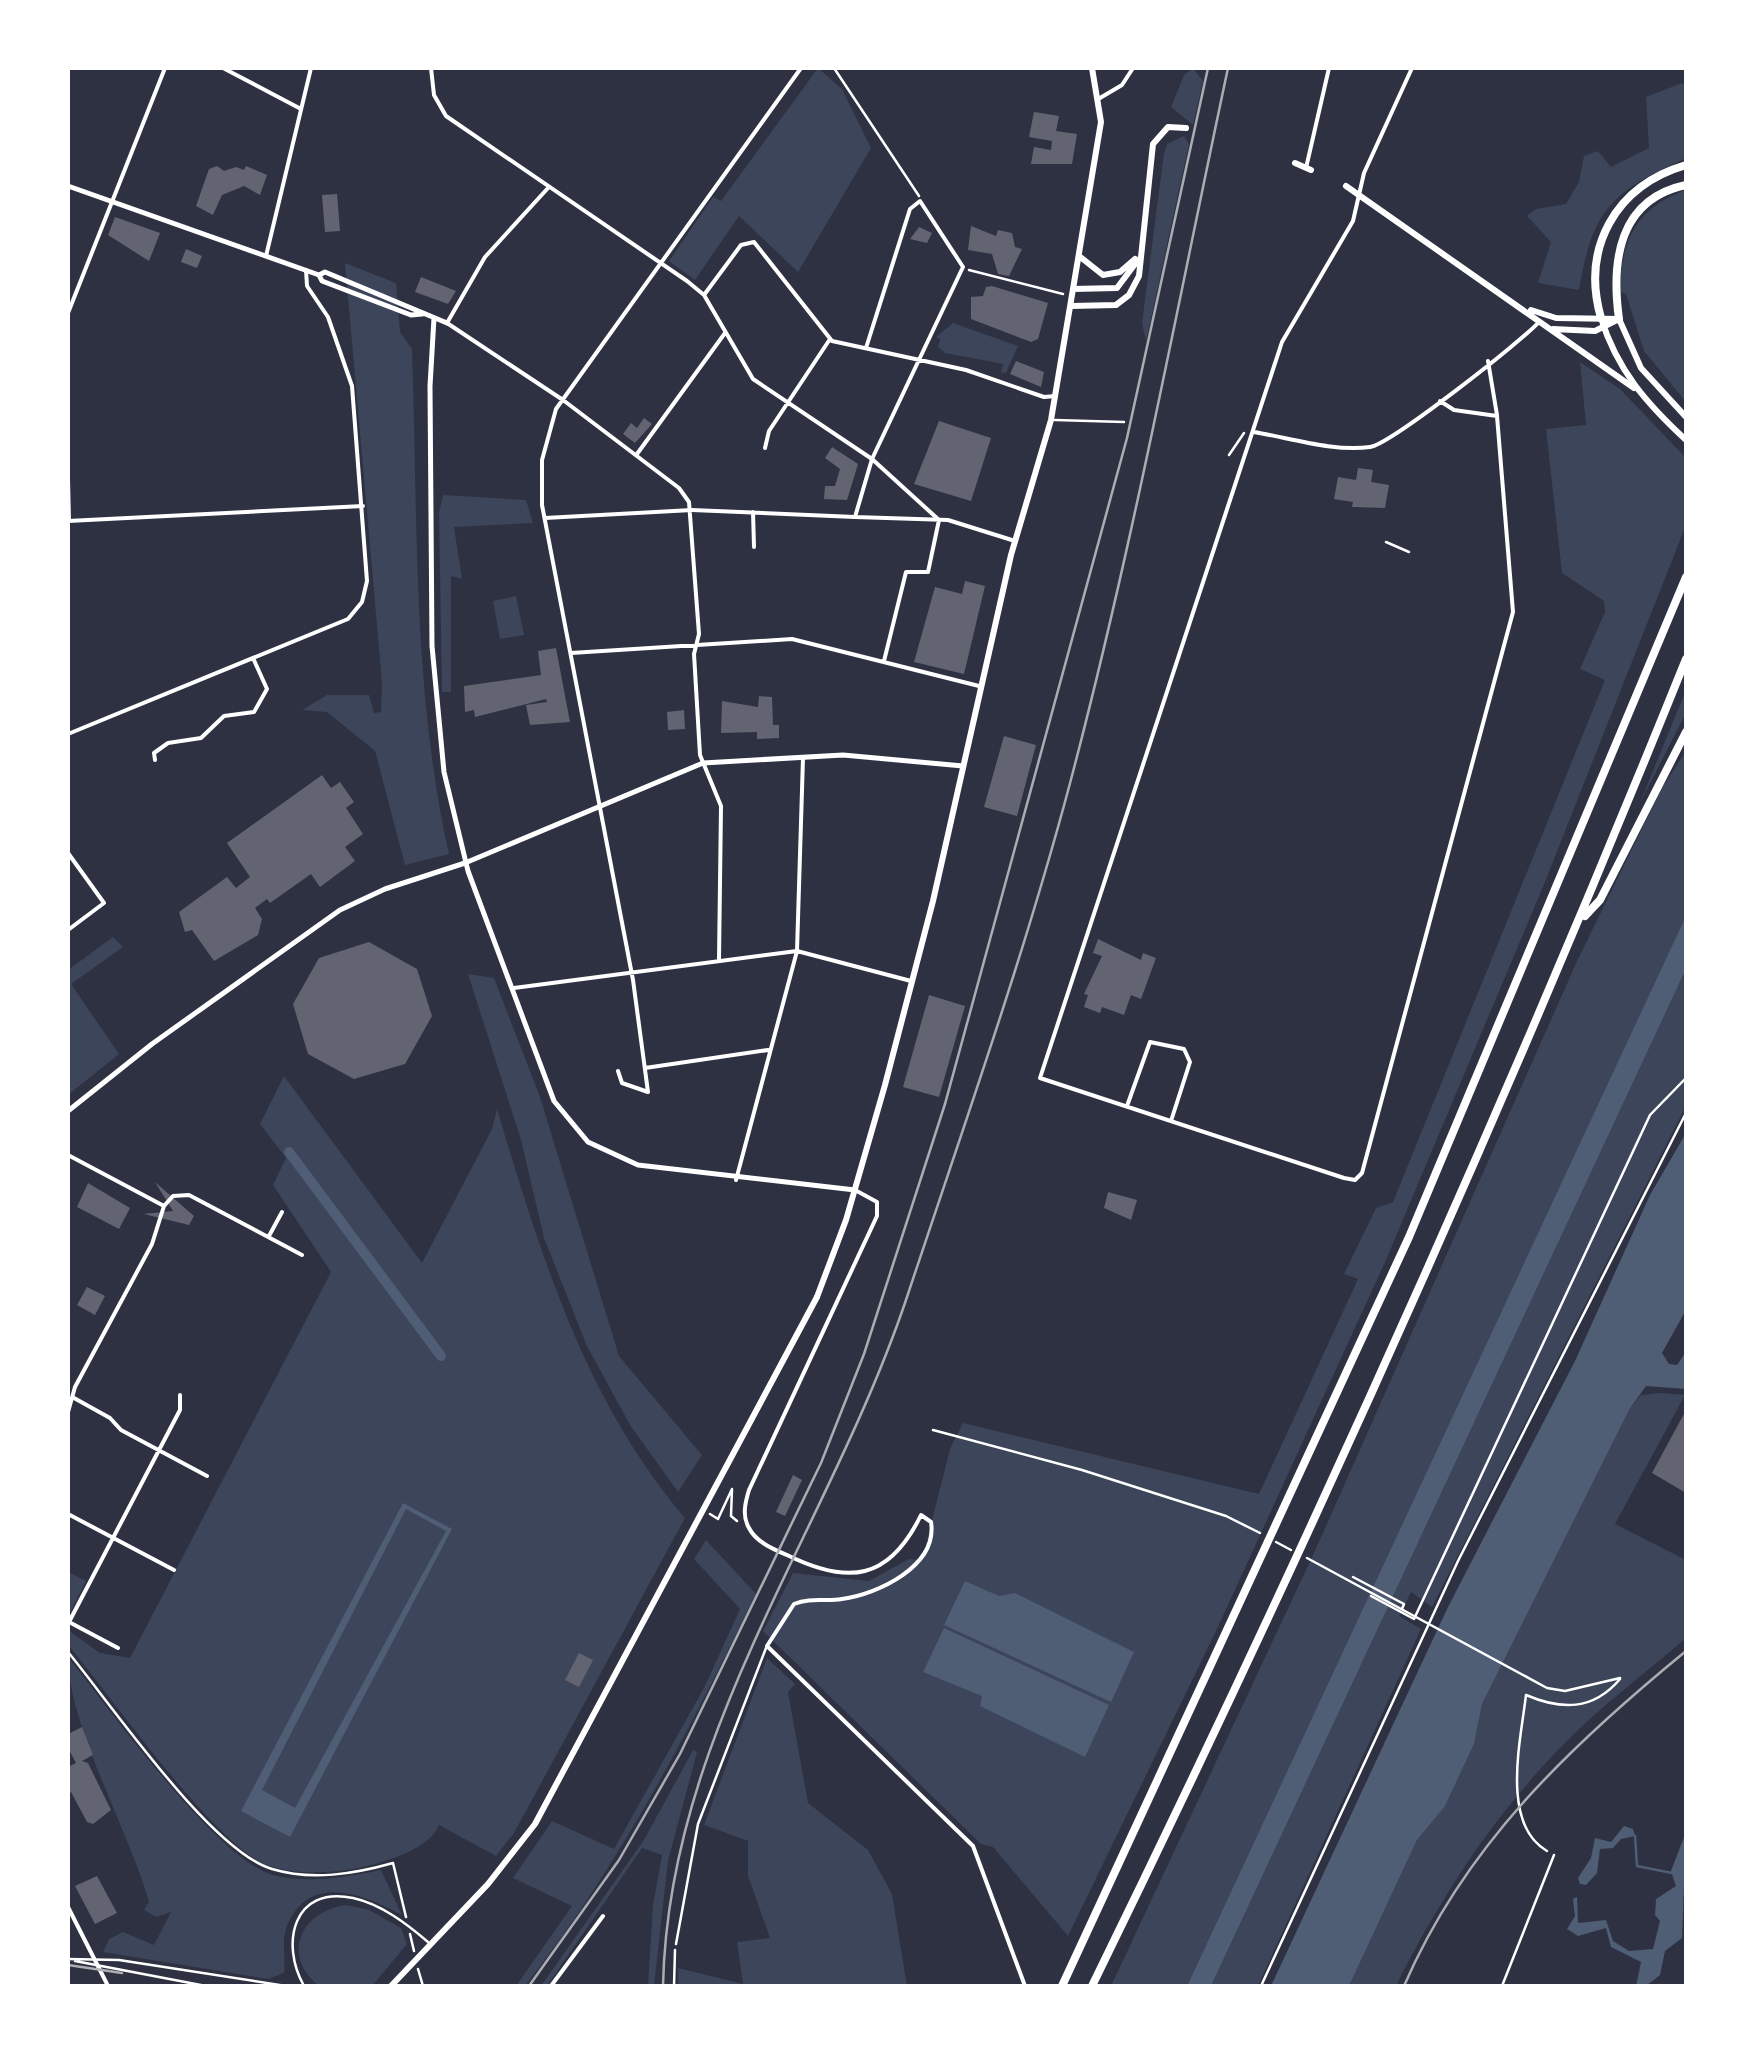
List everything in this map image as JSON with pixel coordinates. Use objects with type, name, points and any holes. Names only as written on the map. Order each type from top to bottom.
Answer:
[{"type":"highway","points":[[1602,323],[1594,277],[1603,230],[1632,194],[1686,165]]},
{"type":"highway","points":[[1618,319],[1615,270],[1628,224],[1658,195],[1686,185]]},
{"type":"highway","points":[[1062,1986],[1409,1236],[1519,984],[1686,577]]},
{"type":"highway","points":[[1092,1986],[1310,1528],[1580,922],[1686,659]]},
{"type":"highway","points":[[1580,922],[1600,900],[1686,732]]},
{"type":"main road","points":[[391,1986],[496,1876],[535,1824],[816,1297],[855,1190],[912,981],[1015,542],[1051,420],[1098,146],[1100,98],[1092,68]]},
{"type":"main road","points":[[1070,306],[1107,308],[1122,302],[1139,276],[1154,144],[1168,127],[1186,128]]},
{"type":"main road","points":[[1295,163],[1309,169]]},
{"type":"main road","points":[[1346,186],[1634,388],[1686,440]]},
{"type":"main road","points":[[1079,256],[1096,273],[1112,275],[1126,268],[1139,254]]},
{"type":"main road","points":[[1073,293],[1117,288],[1131,274],[1139,254]]},
{"type":"main road","points":[[1525,308],[1556,318],[1602,323]]},
{"type":"main road","points":[[1552,329],[1580,333],[1618,319],[1641,368],[1686,417]]},
{"type":"main road","points":[[1602,323],[1615,358],[1634,388]]},
{"type":"street","points":[[68,312],[165,68]]},
{"type":"street","points":[[222,68],[301,109]]},
{"type":"street","points":[[266,256],[311,68]]},
{"type":"street","points":[[431,68],[434,96],[442,111],[704,296],[750,375],[872,460],[938,520]]},
{"type":"street","points":[[618,1070],[622,1084],[648,1092],[545,518],[542,460],[556,410],[801,68]]},
{"type":"street","points":[[1100,98],[1122,85],[1133,68]]},
{"type":"street","points":[[1309,169],[1330,68]]},
{"type":"street","points":[[1412,68],[1382,128],[1352,220],[1287,328],[1257,409],[1254,432],[1231,486],[1040,1078],[1344,1178],[1355,1180],[1362,1174],[1513,612],[1497,416],[1488,361]]},
{"type":"street","points":[[68,186],[113,198],[306,270],[322,281],[409,314],[447,323],[564,400],[678,488],[692,510],[703,762],[721,806],[718,959]]},
{"type":"street","points":[[447,323],[484,257],[548,188]]},
{"type":"street","points":[[856,517],[872,460],[963,267],[926,205],[917,201],[910,209],[866,348]]},
{"type":"street","points":[[704,296],[741,245],[754,242],[830,339],[990,376],[1044,397],[1056,396]]},
{"type":"street","points":[[68,734],[356,612],[367,581],[350,377],[328,317],[307,286],[306,270]]},
{"type":"street","points":[[434,318],[430,386],[434,693],[444,772],[465,863],[509,988],[554,1102],[583,1138],[606,1153],[638,1165],[736,1180],[855,1190],[876,1202],[877,1216],[745,1504],[748,1528],[770,1547],[802,1563],[841,1575],[872,1568],[898,1552],[921,1515],[932,1528],[918,1562],[862,1595],[794,1604],[767,1646],[974,1846],[1025,1986]]},
{"type":"street","points":[[1254,432],[1370,447],[1392,438],[1488,361],[1527,336],[1539,322]]},
{"type":"street","points":[[636,455],[725,333]]},
{"type":"street","points":[[765,448],[769,431],[830,339]]},
{"type":"street","points":[[1440,401],[1454,410],[1497,416]]},
{"type":"street","points":[[68,479],[68,521],[363,506]]},
{"type":"street","points":[[545,518],[692,510],[938,520],[992,531],[1015,542]]},
{"type":"street","points":[[753,512],[754,548]]},
{"type":"street","points":[[884,662],[906,572],[928,572],[938,520]]},
{"type":"street","points":[[570,652],[799,640],[980,686]]},
{"type":"street","points":[[154,760],[154,753],[168,742],[201,738],[224,716],[254,712],[267,689],[253,658]]},
{"type":"street","points":[[68,1110],[318,924],[385,889],[465,863],[703,762],[855,755],[962,766]]},
{"type":"street","points":[[736,1180],[797,952],[803,756]]},
{"type":"street","points":[[68,854],[104,903],[68,930]]},
{"type":"street","points":[[509,988],[797,952],[912,981]]},
{"type":"street","points":[[1127,1106],[1150,1042],[1184,1049],[1190,1062],[1170,1121]]},
{"type":"street","points":[[646,1068],[768,1050]]},
{"type":"street","points":[[68,1155],[164,1206]]},
{"type":"street","points":[[68,1412],[70,1397],[172,1196],[189,1195],[302,1254]]},
{"type":"street","points":[[269,1236],[282,1212]]},
{"type":"street","points":[[118,1648],[69,1622],[180,1410],[180,1395]]},
{"type":"street","points":[[70,1397],[207,1476]]},
{"type":"street","points":[[68,1514],[174,1570]]},
{"type":"street","points":[[68,1907],[108,1986]]},
{"type":"street","points":[[551,1986],[603,1916]]},
{"type":"lane","points":[[1051,420],[1124,422]]},
{"type":"lane","points":[[676,1944],[698,1824],[767,1646]]},
{"type":"lane","points":[[1502,1986],[1554,1855]]},
{"type":"lane","points":[[304,1986],[292,1964],[292,1931],[304,1912],[328,1898],[364,1901],[404,1922],[429,1943]]},
{"type":"lane","points":[[68,1959],[118,1960],[286,1986]]},
{"type":"lane","points":[[68,1959],[122,1973],[206,1986]]},
{"type":"path","points":[[834,68],[926,205]]},
{"type":"path","points":[[963,267],[1073,293]]},
{"type":"path","points":[[1229,456],[1247,430],[1254,432]]},
{"type":"path","points":[[1386,542],[1408,552]]},
{"type":"path","points":[[1401,1610],[1404,1604],[1354,1577],[1350,1584],[1414,1620],[1652,1111],[1686,1078]]},
{"type":"path","points":[[1261,1986],[1458,1561],[1686,1113]]},
{"type":"path","points":[[934,1430],[1028,1453],[1243,1524],[1546,1688],[1565,1691],[1620,1678],[1576,1708],[1552,1707],[1526,1695],[1518,1792],[1529,1836],[1554,1855]]},
{"type":"path","points":[[705,1510],[718,1519],[732,1489],[736,1520]]},
{"type":"path","points":[[68,1652],[194,1805],[238,1850],[271,1869],[304,1875],[368,1870],[393,1862],[399,1884]]},
{"type":"path","points":[[674,1986],[676,1944]]},
{"type":"shaded area","points":[[818,68],[842,89],[871,148],[798,272],[739,216],[695,280],[669,261],[713,197],[721,201]]},
{"type":"shaded area","points":[[1193,68],[1203,81],[1193,125],[1171,107],[1184,75]]},
{"type":"shaded area","points":[[1682,83],[1686,86],[1686,158],[1640,181],[1610,206],[1591,240],[1579,290],[1538,283],[1551,242],[1527,216],[1536,209],[1566,204],[1579,182],[1584,156],[1598,151],[1611,167],[1649,148],[1646,97]]},
{"type":"shaded area","points":[[1184,136],[1189,144],[1146,341],[1142,323],[1164,153],[1167,144]]},
{"type":"shaded area","points":[[1686,190],[1686,402],[1644,351],[1626,294],[1620,292],[1624,257],[1635,228],[1655,206]]},
{"type":"shaded area","points":[[345,263],[396,283],[400,332],[412,349],[423,666],[428,730],[449,854],[405,865],[375,751],[327,712],[302,710],[327,695],[369,695],[374,713],[381,712],[382,682]]},
{"type":"shaded area","points":[[953,323],[1018,346],[1006,373],[1001,372],[1003,364],[945,353],[938,347],[940,339],[936,337]]},
{"type":"shaded area","points":[[1580,362],[1620,389],[1686,458],[1686,525],[1545,882],[1386,1260],[1217,1629],[1068,1936],[993,1847],[981,1844],[763,1631],[793,1573],[869,1581],[909,1559],[922,1560],[950,1449],[963,1423],[1259,1494],[1358,1279],[1344,1274],[1376,1208],[1393,1202],[1605,680],[1580,669],[1605,612],[1604,601],[1562,573],[1546,429],[1586,425]]},
{"type":"shaded area","points":[[443,495],[526,500],[533,523],[454,527],[462,579],[451,576],[451,692],[442,692],[439,513]]},
{"type":"shaded area","points":[[516,596],[524,635],[500,639],[493,601]]},
{"type":"shaded area","points":[[1686,690],[1686,713],[1639,805]]},
{"type":"shaded area","points":[[1686,751],[1686,917],[1187,1986],[1111,1986],[1314,1553],[1578,959],[1662,788]]},
{"type":"shaded area","points":[[1686,916],[1686,969],[1211,1986],[1187,1986]]},
{"type":"shaded area","points":[[113,937],[123,947],[71,984],[119,1054],[68,1095],[68,970]]},
{"type":"shaded area","points":[[1686,969],[1686,1106],[1432,1607],[1411,1592],[1399,1616],[1421,1629],[1258,1986],[1211,1986]]},
{"type":"shaded area","points":[[468,974],[494,978],[540,1097],[619,1356],[702,1455],[678,1492],[630,1425],[587,1346],[544,1238],[521,1140]]},
{"type":"shaded area","points":[[284,1076],[422,1263],[492,1129],[497,1109],[549,1271],[593,1375],[619,1424],[685,1518],[514,1833],[496,1856],[439,1825],[428,1840],[412,1850],[362,1867],[308,1872],[269,1866],[247,1854],[193,1801],[68,1645],[68,1630],[100,1653],[130,1658],[331,1272],[273,1185],[286,1158],[260,1124]]},
{"type":"shaded area","points":[[1686,1133],[1686,1310],[1662,1353],[1669,1364],[1677,1365],[1686,1352],[1686,1389],[1646,1386],[1629,1410],[1482,1704],[1474,1744],[1445,1806],[1417,1840],[1349,1986],[1271,1986],[1447,1609],[1575,1361],[1650,1195]]},
{"type":"shaded area","points":[[1641,1395],[1685,1395],[1615,1524],[1686,1560],[1686,1638],[1609,1702],[1539,1770],[1492,1828],[1451,1889],[1396,1986],[1349,1986],[1417,1840],[1445,1805],[1474,1744],[1482,1704],[1629,1410]]},
{"type":"shaded area","points":[[403,1503],[452,1529],[290,1837],[241,1811]],"holes":[[[406,1509],[446,1531],[295,1808],[262,1790]]]},
{"type":"shaded area","points":[[706,1540],[756,1594],[679,1746],[622,1845],[525,1986],[516,1986],[572,1906],[513,1878],[552,1821],[614,1849],[705,1686],[740,1609],[694,1559]]},
{"type":"shaded area","points":[[68,1572],[86,1581],[68,1617]]},
{"type":"shaded area","points":[[965,1581],[999,1596],[1015,1593],[1134,1652],[1111,1702],[944,1625]]},
{"type":"shaded area","points":[[944,1628],[1109,1705],[1085,1757],[980,1706],[982,1696],[923,1672]]},
{"type":"shaded area","points":[[68,1657],[194,1812],[250,1863],[273,1875],[299,1879],[381,1870],[402,1915],[339,1892],[309,1898],[287,1926],[284,1973],[268,1979],[103,1952],[109,1939],[123,1932],[154,1945],[171,1912],[156,1917],[144,1910],[149,1902],[88,1745],[71,1684]]},
{"type":"shaded area","points":[[767,1658],[795,1684],[788,1692],[808,1803],[868,1850],[892,1894],[907,1986],[678,1986],[678,1968],[743,1984],[737,1942],[770,1938],[748,1876],[748,1841],[704,1825]]},
{"type":"shaded area","points":[[693,1750],[697,1752],[668,1861],[654,1986],[648,1986],[653,1905],[662,1855],[642,1848],[547,1986],[541,1986],[644,1840]]},
{"type":"shaded area","points":[[1624,1826],[1633,1829],[1635,1836],[1621,1839],[1613,1848],[1600,1849],[1597,1873],[1586,1885],[1580,1884],[1578,1878],[1591,1858],[1595,1838],[1611,1842]]},
{"type":"shaded area","points":[[1686,1832],[1682,1938],[1665,1951],[1660,1975],[1646,1986],[1636,1986],[1641,1962],[1611,1947],[1606,1928],[1578,1936],[1567,1929],[1575,1916],[1573,1899],[1577,1897],[1578,1923],[1606,1920],[1613,1941],[1629,1951],[1653,1949],[1660,1921],[1655,1915],[1656,1899],[1676,1886],[1671,1871]]},
{"type":"shaded area","points":[[346,1905],[369,1910],[401,1928],[407,1944],[372,1986],[319,1986],[300,1961],[301,1936],[317,1916]]},
{"type":"building","points":[[1034,112],[1059,116],[1056,131],[1077,134],[1072,164],[1031,164],[1034,147],[1051,150],[1052,141],[1029,137]]},
{"type":"building","points":[[217,166],[224,171],[236,167],[244,170],[246,166],[267,175],[260,195],[244,186],[222,195],[213,215],[196,206],[209,169]]},
{"type":"building","points":[[337,194],[340,231],[325,232],[322,195]]},
{"type":"building","points":[[115,217],[160,233],[149,261],[108,235]]},
{"type":"building","points":[[971,226],[996,236],[998,230],[1012,233],[1015,247],[1022,249],[1009,276],[998,274],[992,254],[968,250]]},
{"type":"building","points":[[919,227],[932,233],[927,243],[910,239]]},
{"type":"building","points":[[186,249],[202,256],[197,268],[181,262]]},
{"type":"building","points":[[421,277],[456,291],[448,304],[415,292]]},
{"type":"building","points":[[986,287],[1048,303],[1038,339],[1031,342],[971,319],[971,297],[983,296]]},
{"type":"building","points":[[1016,361],[1044,372],[1041,387],[1010,374]]},
{"type":"building","points":[[644,418],[652,424],[635,443],[623,434],[631,423],[637,428]]},
{"type":"building","points":[[939,421],[991,438],[971,501],[914,484]]},
{"type":"building","points":[[832,447],[858,464],[847,500],[824,499],[825,486],[835,486],[840,469],[825,458]]},
{"type":"building","points":[[1358,468],[1373,470],[1371,482],[1389,485],[1385,508],[1352,507],[1353,502],[1334,499],[1338,477],[1356,480]]},
{"type":"building","points":[[965,581],[985,586],[964,674],[914,662],[935,587],[962,594]]},
{"type":"building","points":[[556,648],[570,722],[530,725],[526,705],[547,702],[546,699],[475,717],[474,710],[465,712],[464,686],[541,675],[538,651]]},
{"type":"building","points":[[759,696],[772,697],[773,725],[779,725],[779,738],[757,739],[757,732],[721,733],[722,701],[758,707]]},
{"type":"building","points":[[684,710],[685,729],[668,730],[667,712]]},
{"type":"building","points":[[1004,736],[1036,745],[1017,816],[984,807]]},
{"type":"building","points":[[322,775],[331,788],[340,782],[354,802],[346,808],[363,834],[345,847],[355,861],[320,887],[311,874],[270,903],[267,899],[255,908],[262,919],[258,935],[214,961],[192,930],[185,932],[179,912],[227,877],[236,888],[250,877],[227,843]]},
{"type":"building","points":[[1098,939],[1141,960],[1143,953],[1156,958],[1141,999],[1131,995],[1124,1015],[1102,1007],[1100,1013],[1084,1007],[1088,995],[1084,994],[1102,956],[1093,953]]},
{"type":"building","points":[[369,942],[417,969],[432,1016],[405,1064],[354,1079],[308,1054],[293,1004],[319,958]]},
{"type":"building","points":[[929,995],[965,1006],[939,1097],[903,1087]]},
{"type":"building","points":[[155,1182],[194,1216],[189,1225],[144,1214],[173,1211]]},
{"type":"building","points":[[88,1183],[130,1208],[119,1229],[77,1207]]},
{"type":"building","points":[[1108,1192],[1137,1200],[1131,1220],[1104,1208]]},
{"type":"building","points":[[87,1287],[105,1296],[95,1315],[77,1305]]},
{"type":"building","points":[[1686,1410],[1686,1493],[1652,1473]]},
{"type":"building","points":[[793,1475],[802,1480],[785,1516],[776,1512]]},
{"type":"building","points":[[579,1653],[593,1660],[579,1687],[565,1680]]},
{"type":"building","points":[[82,1727],[93,1755],[82,1761],[88,1763],[111,1810],[93,1824],[87,1822],[71,1792],[68,1794],[68,1767],[76,1763],[68,1748],[68,1734]]},
{"type":"building","points":[[97,1876],[117,1913],[95,1924],[75,1886]]},
{"type":"waterway","points":[[289,1152],[441,1356]]},
{"type":"waterway","points":[[1635,1836],[1637,1866],[1672,1873]]},
{"type":"tram line","points":[[68,1965],[122,1973]]},
{"type":"railway","points":[[529,1986],[619,1860],[680,1754],[821,1463],[864,1354],[945,1104],[1127,438],[1208,68]]},
{"type":"railway","points":[[663,1986],[672,1893],[692,1804],[722,1718],[874,1383],[907,1297],[1051,851],[1113,608],[1228,68]]},
{"type":"railway","points":[[1404,1986],[1457,1888],[1524,1801],[1602,1724],[1686,1651]]}]
